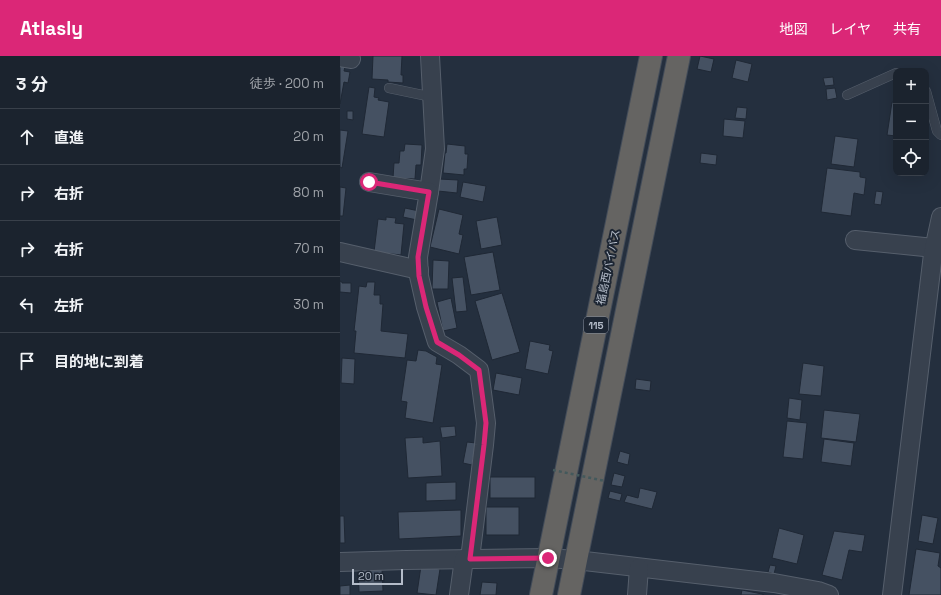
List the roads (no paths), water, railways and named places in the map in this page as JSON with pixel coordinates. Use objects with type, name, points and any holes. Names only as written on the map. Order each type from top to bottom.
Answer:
[{"type":"highway","name":"福島西バイパス","points":[[541,595],[651,56]]},
{"type":"highway","name":"115","points":[[570,595],[679,56]]},
{"type":"street","points":[[430,56],[434,149],[429,192],[418,257],[419,276],[426,307],[437,342],[459,355],[479,370],[486,423],[467,559],[459,595]]},
{"type":"street","points":[[369,182],[429,192]]},
{"type":"street","points":[[892,595],[926,304],[934,248],[941,217]]},
{"type":"street","points":[[855,240],[934,248]]},
{"type":"street","points":[[340,252],[419,270]]},
{"type":"street","points":[[340,562],[548,558],[774,583],[786,590],[818,591],[828,595]]},
{"type":"street","points":[[637,595],[639,568]]},
{"type":"lane","points":[[847,95],[893,74]]},
{"type":"lane","points":[[389,88],[432,97]]},
{"type":"lane","points":[[929,102],[937,131],[941,135]]}]
